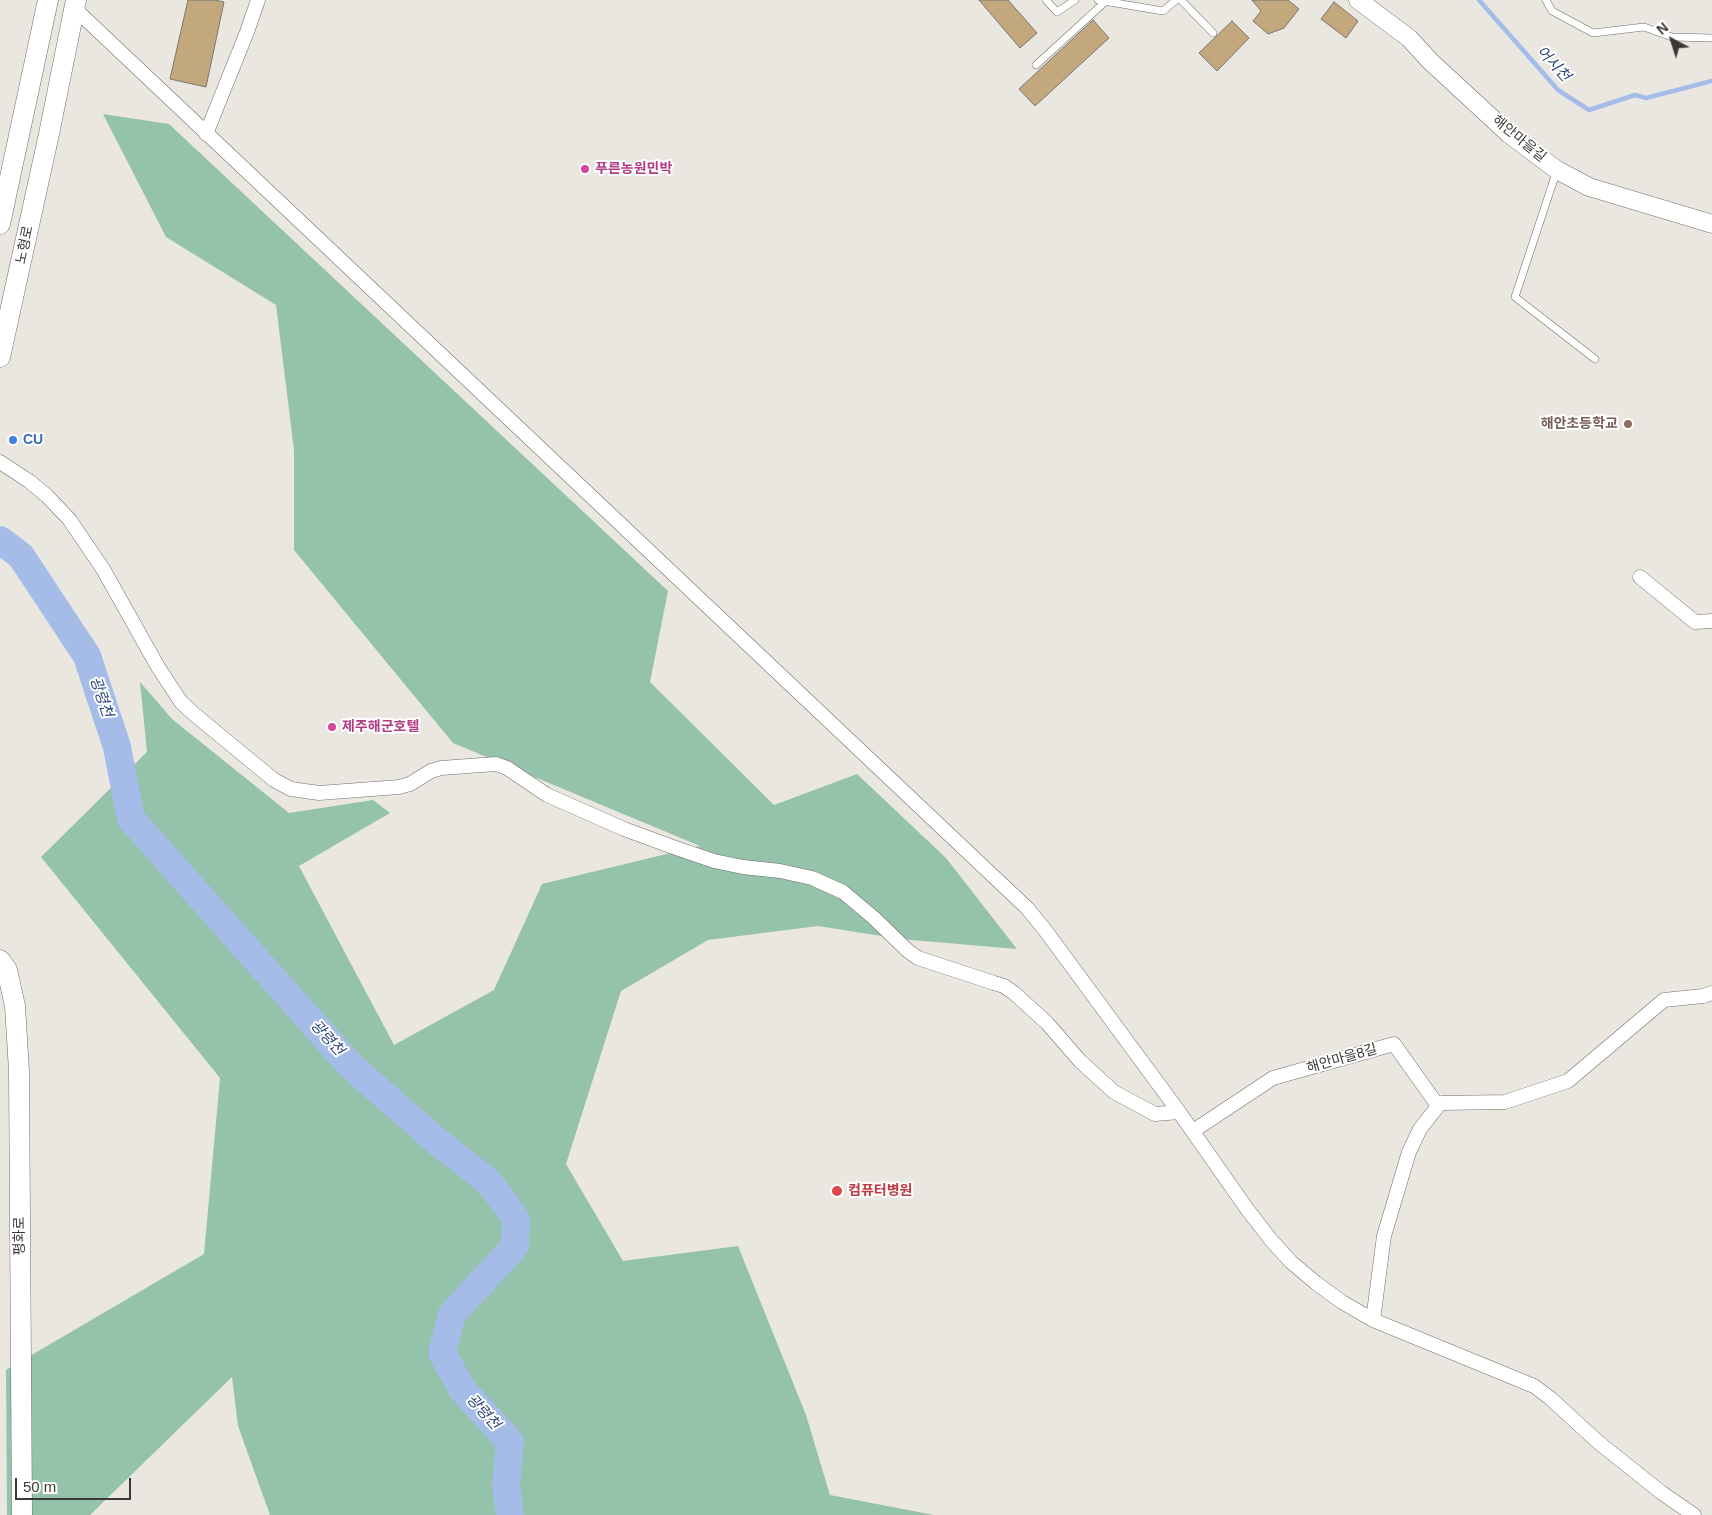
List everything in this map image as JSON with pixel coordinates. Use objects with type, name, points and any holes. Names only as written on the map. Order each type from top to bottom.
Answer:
[{"type":"main road","name":"노형로","points":[[0,224],[48,0]]},
{"type":"main road","name":"노형로","points":[[0,357],[49,134],[75,4]]},
{"type":"main road","name":"평화로","points":[[0,960],[6,970],[15,1006],[19,1071],[22,1515]]},
{"type":"street","points":[[206,134],[258,0]]},
{"type":"street","name":"해안마을길","points":[[1358,0],[1409,38],[1430,61],[1509,134],[1557,170],[1589,187],[1712,224]]},
{"type":"street","points":[[75,4],[206,134],[1027,908],[1193,1131],[1247,1209],[1291,1262],[1329,1293],[1373,1320],[1534,1386],[1626,1465],[1694,1515]]},
{"type":"street","points":[[0,462],[48,496],[69,519],[103,570],[162,673],[181,702],[274,780],[292,789],[319,793],[399,787],[410,784],[431,771],[441,768],[496,764],[506,768],[547,795],[624,829],[673,847],[714,861],[812,878],[843,892],[918,958],[1004,986],[1014,993],[1047,1023],[1080,1061],[1114,1092],[1155,1114],[1179,1112]]},
{"type":"street","points":[[1640,577],[1695,622],[1712,621]]},
{"type":"street","points":[[1373,1320],[1384,1236],[1409,1152],[1420,1129],[1438,1106],[1442,1103],[1505,1102],[1568,1081],[1664,1000],[1703,996],[1712,993]]},
{"type":"street","name":"해안마을8길","points":[[1193,1131],[1273,1078],[1394,1044],[1438,1106]]},
{"type":"lane","points":[[1046,0],[1057,12],[1075,0]]},
{"type":"lane","points":[[1036,65],[1102,1],[1164,11],[1176,0]]},
{"type":"lane","points":[[1181,0],[1213,33]]},
{"type":"lane","points":[[1546,0],[1552,11],[1593,34],[1644,27],[1672,37],[1712,38]]},
{"type":"lane","points":[[1557,170],[1515,297],[1595,359]]},
{"type":"green space","points":[[103,114],[169,124],[668,591],[650,682],[774,805],[857,774],[946,858],[1017,949],[900,939],[818,926],[708,940],[621,991],[566,1164],[623,1261],[738,1246],[806,1415],[830,1495],[934,1515],[270,1515],[238,1426],[232,1377],[90,1515],[7,1515],[6,1370],[204,1254],[220,1078],[41,857],[147,752],[140,682],[172,719],[289,813],[373,800],[390,813],[299,866],[394,1045],[494,990],[542,884],[700,846],[453,743],[294,550],[294,450],[276,305],[166,237]]},
{"type":"building","points":[[188,0],[224,2],[206,87],[170,79]]},
{"type":"building","points":[[979,0],[1008,0],[1037,33],[1020,48]]},
{"type":"building","points":[[1252,0],[1288,0],[1299,9],[1284,28],[1268,34],[1253,21],[1261,11]]},
{"type":"building","points":[[1334,2],[1358,21],[1346,38],[1321,19]]},
{"type":"building","points":[[1093,20],[1109,38],[1035,106],[1019,89]]},
{"type":"building","points":[[1232,21],[1249,38],[1217,71],[1199,53]]},
{"type":"waterway","name":"어시천","points":[[1479,0],[1558,90],[1589,110],[1635,95],[1646,98],[1712,81]]},
{"type":"waterway","name":"광령천","points":[[0,540],[21,556],[87,656],[117,747],[131,819],[351,1066],[439,1143],[489,1182],[516,1219],[515,1246],[452,1314],[442,1353],[462,1389],[510,1442],[506,1486],[510,1515]]},
{"type":"place","name":"푸른농원민박","points":[[585,169]]},
{"type":"place","name":"해안초등학교","points":[[1628,424]]},
{"type":"place","name":"CU","points":[[13,440]]},
{"type":"place","name":"제주해군호텔","points":[[332,727]]},
{"type":"place","name":"컴퓨터병원","points":[[837,1191]]}]
